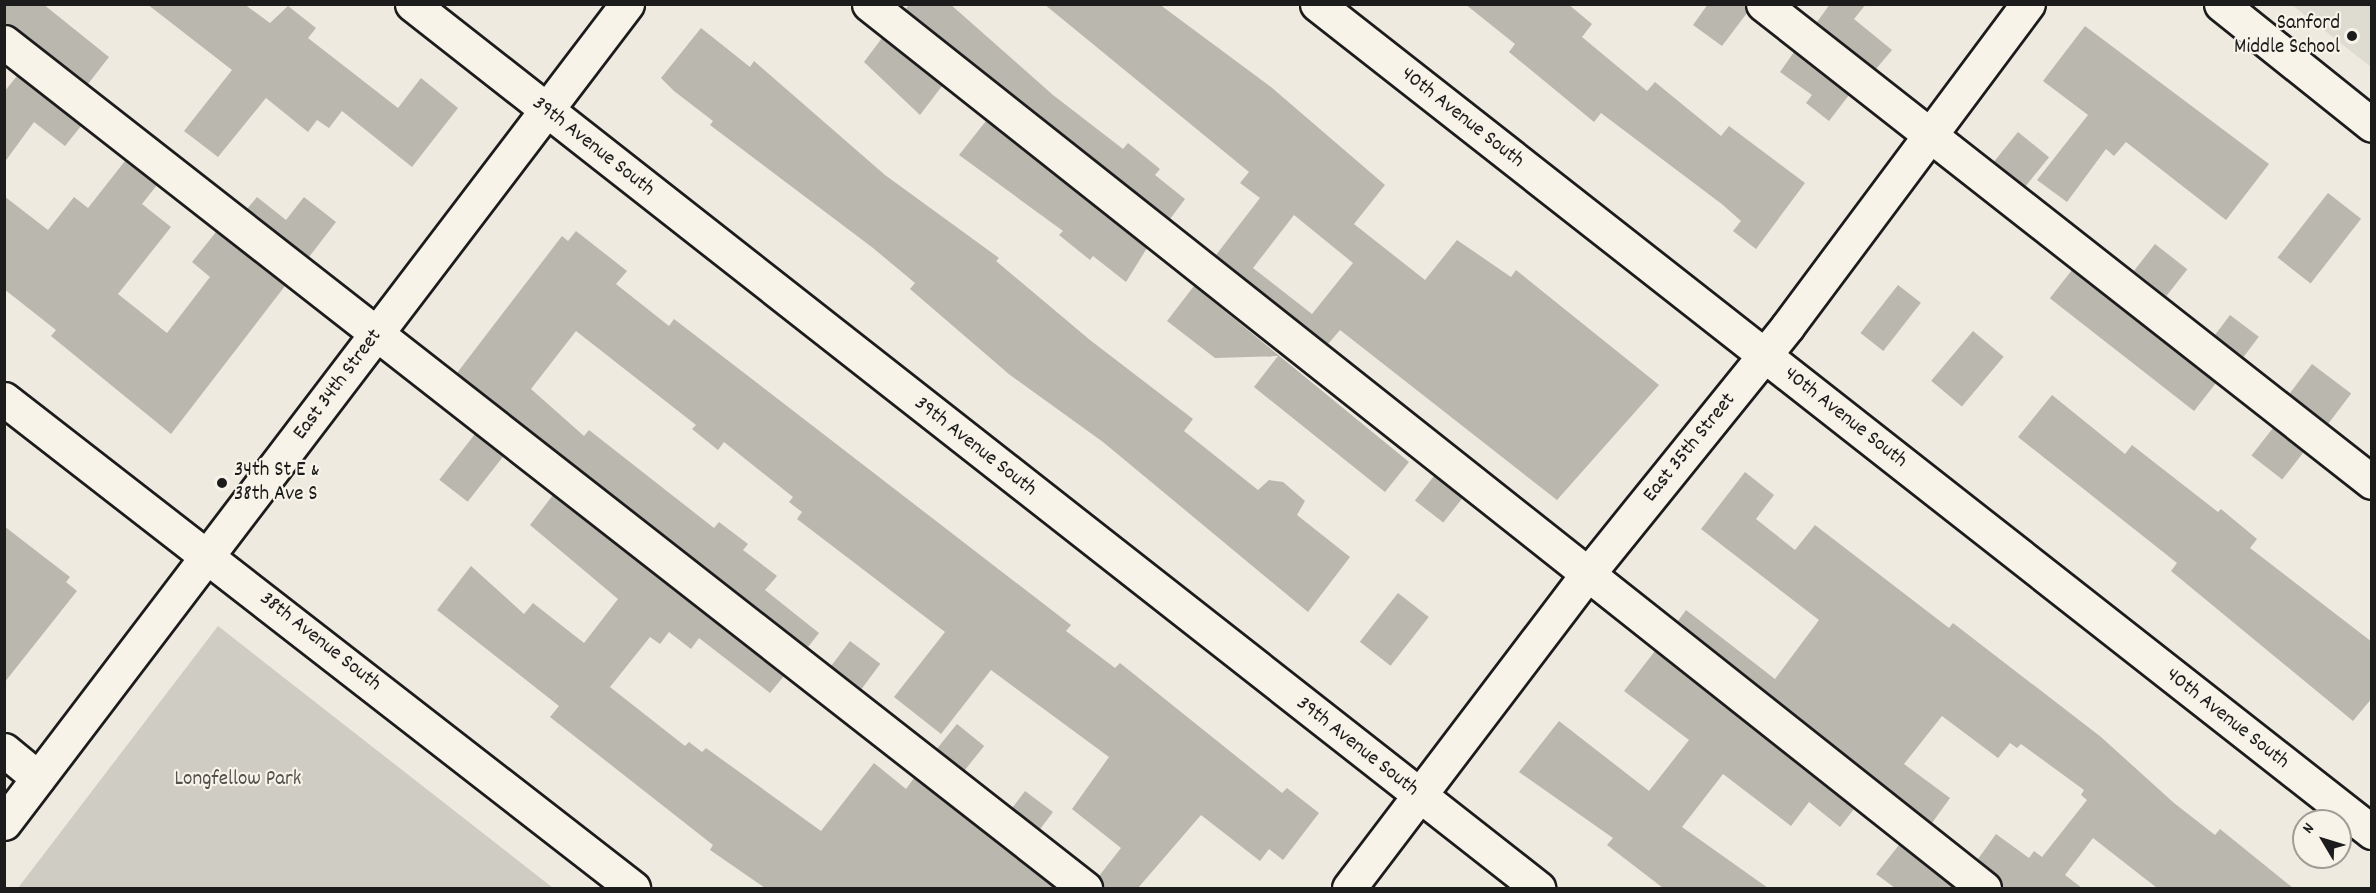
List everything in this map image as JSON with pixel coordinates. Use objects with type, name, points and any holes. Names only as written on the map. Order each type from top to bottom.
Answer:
[{"type":"street","name":"39th Avenue South","points":[[412,4],[1538,888]]},
{"type":"street","name":"East 34th Street","points":[[4,823],[627,4]]},
{"type":"street","points":[[869,4],[1984,888]]},
{"type":"street","name":"40th Avenue South","points":[[1317,4],[2372,832]]},
{"type":"street","points":[[1763,4],[2372,482]]},
{"type":"street","name":"East 35th Street","points":[[1349,888],[1587,575],[1764,354],[2028,4]]},
{"type":"street","points":[[2221,4],[2372,125]]},
{"type":"street","points":[[4,42],[1085,888]]},
{"type":"street","name":"38th Avenue South","points":[[4,399],[633,888]]},
{"type":"street","points":[[4,750],[38,778]]},
{"type":"shaded area","name":"Sanford Middle School","points":[[2292,5],[2371,5],[2371,67]]},
{"type":"green space","name":"Longfellow Park","points":[[218,626],[553,888],[18,888]]},
{"type":"building","points":[[4,4],[43,4],[109,57],[88,84],[4,24]]},
{"type":"building","points":[[147,4],[244,4],[270,23],[288,6],[316,28],[308,38],[398,108],[421,78],[458,108],[412,167],[342,111],[329,128],[317,120],[308,132],[266,98],[218,157],[184,131],[232,70]]},
{"type":"building","points":[[909,4],[950,4],[1053,95],[1123,149],[1128,143],[1160,169],[1155,175],[1185,199],[1170,219],[906,9]]},
{"type":"building","points":[[1044,4],[1159,4],[1271,87],[1385,185],[1354,224],[1425,280],[1457,240],[1511,277],[1516,270],[1659,385],[1557,500],[1340,330],[1328,344],[1216,255],[1260,198],[1240,183],[1249,172]],"holes":[[[1294,215],[1353,263],[1312,314],[1253,268]]]},
{"type":"building","points":[[1465,4],[1568,4],[1592,24],[1582,37],[1647,91],[1655,82],[1721,136],[1729,126],[1805,183],[1756,249],[1733,231],[1741,221],[1723,205],[1601,113],[1594,122],[1509,52],[1515,44]]},
{"type":"building","points":[[1708,4],[1745,4],[1747,13],[1722,46],[1693,25]]},
{"type":"building","points":[[1830,4],[1866,4],[1854,19],[1892,50],[1876,69],[1817,22]]},
{"type":"building","points":[[2085,26],[2269,164],[2226,220],[2126,142],[2114,156],[2106,149],[2067,202],[2037,180],[2088,115],[2043,81]]},
{"type":"building","points":[[701,28],[750,67],[754,61],[885,175],[999,258],[996,261],[1090,340],[1193,419],[1184,431],[1258,490],[1269,480],[1283,482],[1305,501],[1297,515],[1350,557],[1308,612],[1103,442],[1010,375],[910,289],[915,283],[873,248],[710,125],[713,121],[674,91],[661,78]]},
{"type":"building","points":[[882,38],[942,86],[920,115],[864,62]]},
{"type":"building","points":[[1794,52],[1849,95],[1829,121],[1806,103],[1812,95],[1780,72]]},
{"type":"building","points":[[17,76],[81,126],[65,146],[34,122],[4,163],[4,92]]},
{"type":"building","points":[[986,121],[1147,248],[1126,282],[1093,256],[1090,260],[1059,235],[1063,231],[959,155]]},
{"type":"building","points":[[2018,132],[2049,157],[2025,187],[1994,162]]},
{"type":"building","points":[[125,161],[157,185],[142,204],[171,227],[118,294],[167,333],[210,277],[192,262],[216,232],[285,286],[171,434],[51,336],[56,330],[4,289],[4,196],[48,230],[74,197],[88,208]]},
{"type":"building","points":[[2328,193],[2361,219],[2311,283],[2278,258]]},
{"type":"building","points":[[257,197],[286,220],[304,197],[336,222],[309,257],[247,209]]},
{"type":"building","points":[[576,231],[627,271],[616,284],[669,326],[674,319],[1071,625],[1066,631],[1115,668],[1120,663],[1282,793],[1287,788],[1319,813],[1283,860],[1269,849],[1260,861],[1201,815],[1138,888],[1103,888],[1099,876],[1121,848],[1072,809],[1109,757],[991,670],[941,734],[894,697],[945,632],[797,519],[802,512],[789,502],[793,497],[724,442],[718,450],[692,429],[696,425],[576,331],[531,389],[584,436],[589,430],[714,528],[719,522],[748,544],[743,550],[777,576],[765,590],[819,633],[808,647],[457,373],[562,236],[568,241]]},
{"type":"building","points":[[2155,244],[2187,269],[2166,296],[2134,271]]},
{"type":"building","points":[[2072,270],[2216,383],[2194,411],[2050,298]]},
{"type":"building","points":[[1898,285],[1921,303],[1883,351],[1860,333]]},
{"type":"building","points":[[1194,286],[1409,462],[1385,492],[1254,387],[1278,356],[1215,358],[1167,321]]},
{"type":"building","points":[[2230,315],[2259,337],[2244,357],[2215,335]]},
{"type":"building","points":[[1973,331],[2004,357],[1962,407],[1931,381]]},
{"type":"building","points":[[2312,364],[2351,393],[2328,424],[2289,394]]},
{"type":"building","points":[[2052,395],[2125,454],[2132,445],[2218,512],[2221,509],[2257,539],[2250,548],[2372,642],[2372,698],[2353,721],[2171,571],[2177,563],[2018,437]]},
{"type":"building","points":[[2273,428],[2304,452],[2282,480],[2251,456]]},
{"type":"building","points":[[475,434],[503,456],[468,502],[439,480]]},
{"type":"building","points":[[1745,472],[1774,495],[1756,519],[1795,550],[1815,525],[1949,628],[1953,623],[2101,737],[2174,803],[2215,835],[2220,829],[2293,888],[2157,888],[2093,838],[2065,875],[2082,888],[2002,888],[1996,874],[1978,859],[1996,834],[2029,858],[2034,851],[2042,857],[2087,800],[2081,795],[2084,790],[2021,744],[2017,748],[2010,743],[1998,758],[1942,716],[1904,764],[1950,798],[1932,823],[1678,621],[1686,610],[1775,679],[1819,620],[1701,529]]},
{"type":"building","points":[[1434,476],[1462,498],[1443,523],[1415,500]]},
{"type":"building","points":[[553,495],[784,676],[770,693],[699,638],[691,649],[669,632],[660,644],[650,637],[610,687],[685,746],[689,742],[702,752],[706,748],[821,831],[874,763],[906,789],[914,778],[1055,888],[765,888],[710,850],[713,845],[550,717],[559,706],[437,610],[471,566],[524,614],[533,603],[584,643],[618,599],[530,525]]},
{"type":"building","points":[[4,526],[70,577],[66,582],[77,591],[4,683]]},
{"type":"building","points":[[1398,593],[1429,617],[1391,666],[1360,642]]},
{"type":"building","points":[[850,641],[880,664],[862,689],[831,666]]},
{"type":"building","points":[[1655,651],[1854,809],[1840,827],[1809,802],[1791,826],[1723,774],[1682,827],[1768,888],[1663,888],[1607,845],[1613,838],[1519,772],[1559,721],[1649,791],[1689,740],[1624,691]]},
{"type":"building","points":[[957,724],[984,746],[964,771],[937,749]]},
{"type":"building","points":[[1025,791],[1053,812],[1040,829],[1012,808]]},
{"type":"building","points":[[1899,845],[1954,888],[1895,888],[1876,874]]},
{"type":"place","name":"Sanford Middle School","points":[[2352,36]]},
{"type":"place","name":"34th St E & 38th Ave S","points":[[222,483]]}]
